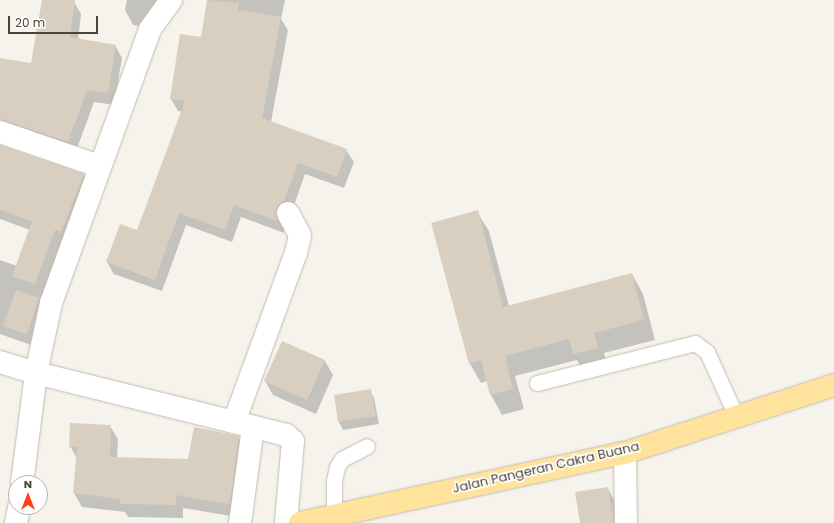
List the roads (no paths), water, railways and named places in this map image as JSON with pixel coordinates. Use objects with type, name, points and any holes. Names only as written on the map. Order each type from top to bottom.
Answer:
[{"type":"main road","name":"Jalan Pangeran Cakra Buana","points":[[300,523],[625,453],[834,385]]},
{"type":"street","points":[[23,475],[36,373],[51,303],[99,166],[150,29],[171,0]]},
{"type":"street","points":[[0,132],[99,166]]},
{"type":"street","points":[[240,523],[244,424],[296,253],[300,235],[288,213]]},
{"type":"street","points":[[0,362],[36,373],[286,435],[293,441],[286,523]]},
{"type":"street","points":[[625,453],[626,523]]},
{"type":"lane","points":[[537,383],[695,344],[707,352],[736,416]]},
{"type":"lane","points":[[334,515],[334,481],[337,467],[342,459],[367,446]]}]
